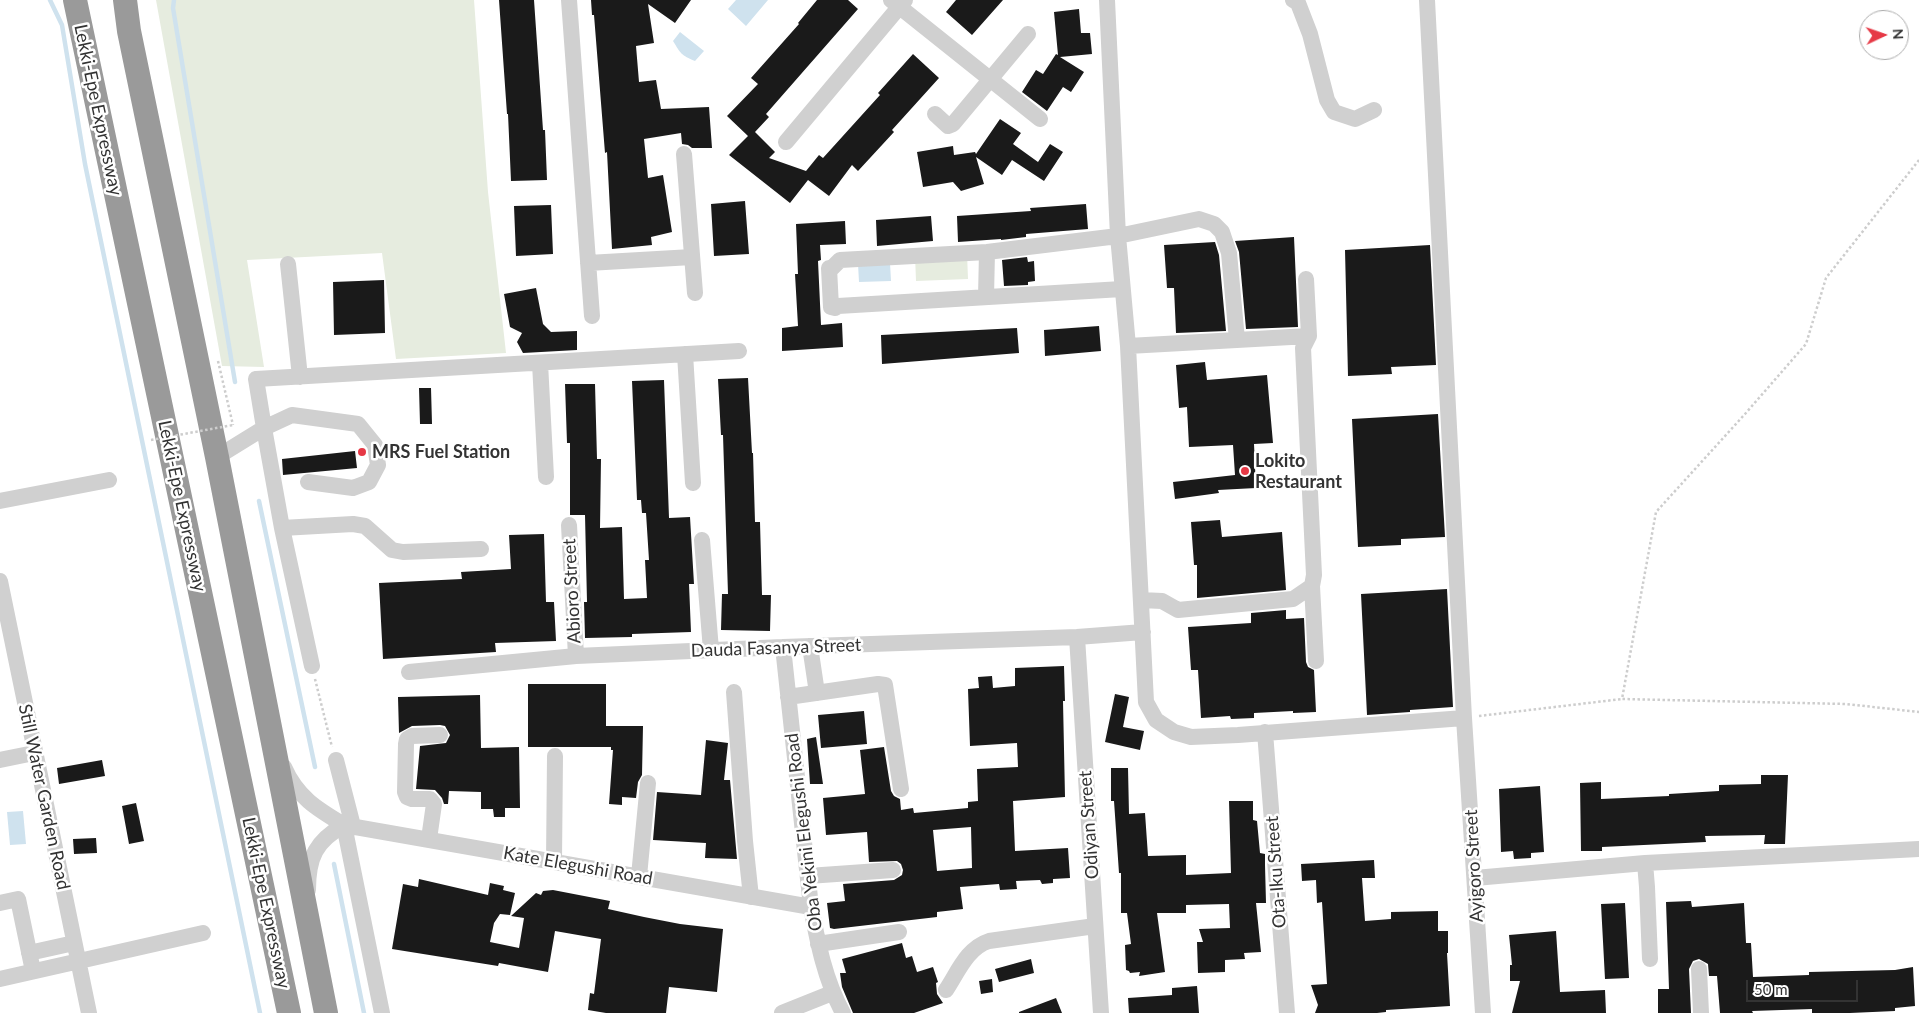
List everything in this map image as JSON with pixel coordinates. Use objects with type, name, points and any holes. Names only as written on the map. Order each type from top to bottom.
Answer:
[{"type":"highway","name":"Lekki-Epe Expressway","points":[[75,0],[289,1013]]},
{"type":"highway","points":[[114,0],[156,222],[175,258]]},
{"type":"highway","name":"Lekki-Epe Expressway","points":[[125,0],[129,31],[217,457],[308,913],[326,1013]]},
{"type":"highway","points":[[129,31],[130,0]]},
{"type":"street","points":[[569,0],[592,316]]},
{"type":"street","points":[[1107,0],[1118,236],[1128,346],[1146,702],[1156,720],[1174,732],[1191,737],[1464,718]]},
{"type":"street","points":[[1293,0],[1298,3],[1310,34],[1327,100],[1334,112],[1355,119],[1374,110]]},
{"type":"street","name":"Ayigoro Street","points":[[1427,0],[1464,718],[1483,1013]]},
{"type":"street","points":[[786,142],[899,2],[1040,119]]},
{"type":"street","points":[[935,114],[948,126],[951,126],[1028,34]]},
{"type":"street","points":[[684,154],[695,293]]},
{"type":"street","points":[[1122,289],[838,306],[836,308],[831,307],[829,268],[830,270],[840,260],[987,252],[1118,236],[1199,219],[1214,224],[1222,232],[1229,253],[1237,340]]},
{"type":"street","points":[[986,297],[987,252]]},
{"type":"street","points":[[588,264],[692,257]]},
{"type":"street","points":[[288,264],[300,377]]},
{"type":"street","points":[[1306,279],[1309,336],[1303,348],[1314,576],[1312,586],[1316,661]]},
{"type":"street","points":[[1128,346],[1309,336]]},
{"type":"street","points":[[312,666],[282,528],[256,379],[739,351]]},
{"type":"street","points":[[685,354],[693,483]]},
{"type":"street","points":[[540,363],[546,477]]},
{"type":"street","points":[[217,457],[264,428],[292,415],[358,424],[375,445],[378,466],[369,482],[353,488],[308,482]]},
{"type":"street","points":[[0,501],[109,480]]},
{"type":"street","points":[[282,528],[353,524],[365,526],[392,550],[403,552],[481,549]]},
{"type":"street","name":"Abioro Street","points":[[569,525],[576,656]]},
{"type":"street","points":[[702,540],[711,650]]},
{"type":"street","name":"Still Water Garden Road","points":[[0,581],[89,1013]]},
{"type":"street","points":[[1141,600],[1162,601],[1178,610],[1293,599],[1312,586]]},
{"type":"street","name":"Dauda Fasanya Street","points":[[410,672],[576,656],[1078,637],[1143,632]]},
{"type":"street","name":"Odiyan Street","points":[[1078,637],[1101,1013]]},
{"type":"street","points":[[810,646],[817,693]]},
{"type":"street","name":"Oba Yekini Elegushi Road","points":[[783,647],[811,907],[818,944],[832,993],[843,1013]]},
{"type":"street","points":[[788,697],[878,684],[885,685],[901,789]]},
{"type":"street","points":[[734,692],[751,897]]},
{"type":"street","name":"Ota-Iku Street","points":[[1265,732],[1287,1013]]},
{"type":"street","points":[[429,840],[434,804],[430,799],[412,799],[407,797],[405,792],[406,744],[407,739],[412,736],[440,735]]},
{"type":"street","name":"Kate Elegushi Road","points":[[274,744],[290,780],[304,798],[349,825],[811,907]]},
{"type":"street","points":[[0,760],[34,753]]},
{"type":"street","points":[[554,862],[555,756]]},
{"type":"street","points":[[336,760],[382,1013]]},
{"type":"street","points":[[639,876],[648,783]]},
{"type":"street","points":[[308,913],[308,880],[311,861],[318,845],[330,833],[349,825]]},
{"type":"street","points":[[1475,878],[1645,863],[1919,849]]},
{"type":"street","points":[[1645,863],[1650,959]]},
{"type":"street","points":[[808,876],[893,870]]},
{"type":"street","points":[[0,903],[18,899],[33,971]]},
{"type":"street","points":[[946,990],[970,952],[980,944],[989,941],[1095,926]]},
{"type":"street","points":[[0,979],[203,932]]},
{"type":"street","points":[[818,944],[899,932]]},
{"type":"street","points":[[29,953],[74,943]]},
{"type":"street","points":[[1699,969],[1701,1013]]},
{"type":"street","points":[[782,1013],[832,993]]},
{"type":"path","points":[[1622,699],[1656,512],[1806,344],[1826,278],[1919,160]]},
{"type":"path","points":[[152,440],[233,425]]},
{"type":"path","points":[[312,666],[336,760]]},
{"type":"path","points":[[1464,718],[1622,699],[1846,704],[1919,712]]},
{"type":"shaded area","points":[[156,0],[474,0],[488,192],[506,353],[396,359],[382,253],[247,260],[264,367],[222,366]]},
{"type":"shaded area","points":[[967,253],[968,279],[916,281],[915,255]]},
{"type":"water","points":[[736,0],[768,0],[746,26],[728,9]]},
{"type":"water","points":[[680,32],[704,51],[695,61],[682,54],[673,41]]},
{"type":"water","points":[[890,263],[891,281],[859,282],[858,264]]},
{"type":"water","points":[[23,811],[26,844],[10,845],[7,812]]},
{"type":"building","points":[[499,0],[534,0],[543,130],[545,130],[547,180],[511,181]]},
{"type":"building","points":[[591,0],[691,0],[675,23],[648,4],[654,43],[636,46],[639,82],[656,80],[661,109],[709,107],[712,148],[692,148],[682,144],[681,133],[644,139],[648,178],[663,175],[672,232],[651,237],[652,245],[612,249],[607,152],[605,153],[594,15],[592,15]]},
{"type":"building","points":[[817,0],[848,0],[858,9],[766,114],[769,117],[755,132],[775,152],[769,158],[806,171],[819,155],[823,158],[880,95],[878,93],[913,54],[939,78],[892,130],[894,132],[858,171],[852,165],[829,196],[808,180],[790,203],[729,155],[748,136],[727,116],[758,84],[751,78],[799,24]]},
{"type":"building","points":[[956,0],[1003,0],[972,35],[946,12]]},
{"type":"building","points":[[1079,9],[1081,33],[1090,33],[1092,54],[1060,57],[1084,72],[1071,92],[1063,87],[1047,111],[1022,92],[1036,70],[1043,74],[1056,54],[1058,55],[1054,12]]},
{"type":"building","points":[[1000,119],[1021,133],[1013,144],[1038,162],[1050,144],[1063,152],[1044,181],[1012,160],[1002,175],[976,157],[984,184],[961,191],[953,182],[923,187],[917,152],[953,146],[954,155],[975,152],[976,154]]},
{"type":"building","points":[[745,201],[749,254],[714,256],[711,204]]},
{"type":"building","points":[[1086,204],[1088,229],[1026,234],[1026,237],[1001,240],[958,242],[957,216],[1031,211],[1030,208]]},
{"type":"building","points":[[551,205],[553,254],[516,256],[514,206]]},
{"type":"building","points":[[931,216],[933,241],[877,246],[876,220]]},
{"type":"building","points":[[845,221],[846,244],[820,245],[821,260],[818,261],[821,325],[842,323],[843,347],[782,351],[782,328],[798,326],[795,274],[798,274],[796,224]]},
{"type":"building","points":[[1294,237],[1298,327],[1246,329],[1239,252],[1235,241]]},
{"type":"building","points":[[1215,242],[1219,255],[1226,331],[1176,333],[1174,288],[1167,288],[1164,245]]},
{"type":"building","points":[[1430,245],[1436,365],[1391,367],[1392,374],[1348,376],[1345,250]]},
{"type":"building","points":[[1027,257],[1028,262],[1034,261],[1035,281],[1028,282],[1028,285],[1004,286],[1002,260]]},
{"type":"building","points":[[384,280],[385,333],[334,335],[333,282]]},
{"type":"building","points":[[536,288],[543,324],[551,332],[577,331],[577,350],[523,353],[517,342],[522,333],[510,327],[504,294]]},
{"type":"building","points":[[1099,326],[1101,351],[1045,356],[1044,330]]},
{"type":"building","points":[[1017,328],[1019,353],[882,364],[881,335]]},
{"type":"building","points":[[1205,362],[1207,380],[1267,375],[1273,443],[1254,444],[1256,488],[1218,490],[1219,493],[1175,499],[1173,482],[1235,475],[1233,445],[1189,447],[1187,407],[1179,408],[1176,365]]},
{"type":"building","points":[[748,378],[755,522],[760,522],[762,595],[771,595],[770,631],[721,630],[722,594],[728,594],[723,435],[721,435],[718,379]]},
{"type":"building","points":[[664,380],[669,518],[690,517],[694,584],[689,584],[691,632],[632,634],[632,637],[585,638],[584,602],[587,602],[585,515],[570,515],[570,443],[567,443],[565,384],[595,384],[597,459],[601,459],[600,528],[622,527],[624,599],[647,598],[645,560],[649,560],[646,513],[642,513],[641,500],[637,500],[632,381]]},
{"type":"building","points":[[419,388],[431,388],[432,424],[420,424]]},
{"type":"building","points":[[1438,414],[1445,537],[1401,539],[1401,545],[1358,547],[1352,419]]},
{"type":"building","points":[[355,451],[357,468],[283,475],[282,459]]},
{"type":"building","points":[[1220,520],[1222,537],[1282,532],[1286,590],[1197,598],[1197,565],[1194,565],[1191,522]]},
{"type":"building","points":[[544,534],[546,602],[554,602],[556,641],[495,643],[496,652],[383,659],[379,583],[462,579],[461,572],[511,569],[509,535]]},
{"type":"building","points":[[1447,589],[1453,707],[1367,715],[1361,594]]},
{"type":"building","points":[[1286,610],[1286,619],[1304,618],[1306,662],[1308,667],[1314,670],[1316,712],[1254,713],[1254,718],[1231,719],[1230,716],[1201,718],[1198,670],[1191,670],[1188,627],[1251,623],[1251,613]]},
{"type":"building","points":[[1064,666],[1065,797],[1013,801],[1015,851],[1068,848],[1070,878],[1053,879],[1053,883],[1042,884],[1040,880],[1016,881],[1017,889],[1000,890],[999,884],[960,887],[963,909],[937,912],[937,917],[830,928],[827,903],[845,901],[843,884],[894,880],[902,875],[903,870],[901,864],[897,861],[869,862],[867,832],[826,835],[823,798],[865,794],[860,750],[884,747],[891,791],[894,796],[900,799],[901,810],[913,808],[914,813],[968,808],[968,802],[978,801],[977,769],[1018,767],[1017,743],[970,746],[968,689],[979,688],[978,677],[992,676],[993,688],[1015,686],[1015,668]],"holes":[[[971,827],[972,868],[937,871],[933,830]]]},
{"type":"building","points":[[528,684],[606,684],[606,726],[643,726],[642,775],[638,782],[636,798],[622,797],[622,805],[609,804],[613,750],[611,750],[611,747],[528,747]]},
{"type":"building","points":[[1115,694],[1129,697],[1123,727],[1144,731],[1140,750],[1105,742]]},
{"type":"building","points":[[480,695],[481,748],[519,747],[520,808],[505,808],[505,817],[494,817],[493,809],[481,809],[481,792],[449,791],[448,804],[444,804],[442,798],[435,790],[416,789],[420,746],[446,743],[450,735],[445,726],[412,726],[399,733],[398,697]]},
{"type":"building","points":[[864,711],[867,744],[821,748],[818,715]]},
{"type":"building","points":[[816,737],[823,784],[810,784],[807,739]]},
{"type":"building","points":[[706,740],[728,743],[724,780],[730,780],[737,859],[705,858],[706,843],[653,840],[657,792],[701,795]]},
{"type":"building","points":[[102,760],[105,776],[59,784],[57,768]]},
{"type":"building","points":[[1111,768],[1128,768],[1129,814],[1145,813],[1148,856],[1186,855],[1186,875],[1231,873],[1229,801],[1253,801],[1253,820],[1257,821],[1260,853],[1265,854],[1266,903],[1256,903],[1261,952],[1244,953],[1245,959],[1225,960],[1225,972],[1198,973],[1197,942],[1203,942],[1199,929],[1230,928],[1229,904],[1186,905],[1186,913],[1157,913],[1165,972],[1139,976],[1140,972],[1130,973],[1126,970],[1125,945],[1131,944],[1127,913],[1121,913],[1121,873],[1119,873],[1114,801],[1111,801]]},
{"type":"building","points":[[1761,775],[1788,775],[1785,844],[1764,844],[1765,835],[1705,836],[1706,842],[1602,847],[1602,851],[1581,851],[1580,783],[1601,782],[1601,799],[1669,796],[1669,794],[1719,791],[1719,785],[1761,784]]},
{"type":"building","points":[[1540,786],[1544,852],[1531,853],[1531,858],[1514,859],[1513,851],[1501,852],[1499,789]]},
{"type":"building","points":[[136,803],[144,841],[129,844],[122,806]]},
{"type":"building","points":[[96,838],[97,853],[74,854],[73,839]]},
{"type":"building","points":[[1374,860],[1375,878],[1362,878],[1365,921],[1391,919],[1391,912],[1438,911],[1438,931],[1448,931],[1447,953],[1450,1006],[1386,1010],[1386,1012],[1377,1013],[1315,1013],[1318,1005],[1311,985],[1327,984],[1322,902],[1317,903],[1316,880],[1302,881],[1301,864]]},
{"type":"building","points":[[419,879],[488,895],[490,883],[504,886],[503,890],[515,893],[510,915],[500,914],[494,923],[490,942],[519,948],[524,918],[511,916],[536,893],[541,895],[543,891],[553,890],[610,901],[608,909],[680,924],[723,929],[717,992],[669,987],[666,1013],[606,1013],[588,1010],[590,993],[594,994],[601,939],[555,931],[548,972],[499,963],[498,966],[392,949],[403,884],[418,887]]},
{"type":"building","points":[[1691,901],[1692,907],[1744,903],[1746,943],[1751,943],[1753,977],[1809,975],[1809,972],[1895,970],[1913,967],[1915,1006],[1895,1008],[1895,1011],[1850,1013],[1812,1013],[1812,1009],[1720,1013],[1717,976],[1709,976],[1708,964],[1699,959],[1693,961],[1689,969],[1691,1013],[1658,1013],[1658,989],[1669,989],[1666,902]]},
{"type":"building","points":[[1625,903],[1629,978],[1605,979],[1601,904]]},
{"type":"building","points":[[1556,931],[1560,992],[1605,990],[1606,1013],[1512,1013],[1520,981],[1510,981],[1510,965],[1512,965],[1509,935]]},
{"type":"building","points":[[902,943],[906,958],[912,956],[917,972],[933,967],[938,982],[936,983],[937,994],[943,1003],[914,1013],[853,1013],[842,987],[840,973],[846,973],[842,959]]},
{"type":"building","points":[[1031,959],[1034,973],[999,982],[995,969]]},
{"type":"building","points":[[992,979],[993,992],[981,994],[979,981]]},
{"type":"building","points":[[1197,986],[1199,1013],[1129,1013],[1128,998],[1172,995],[1172,988]]},
{"type":"building","points":[[1056,998],[1062,1013],[1019,1013],[1019,1012]]},
{"type":"waterway","points":[[50,0],[62,25],[85,164],[260,1013]]},
{"type":"waterway","points":[[174,0],[173,8],[235,382]]},
{"type":"waterway","points":[[259,501],[315,767]]},
{"type":"waterway","points":[[334,864],[364,1013]]},
{"type":"place","name":"MRS Fuel Station","points":[[362,452]]},
{"type":"place","name":"Lokito Restaurant","points":[[1245,471]]}]
